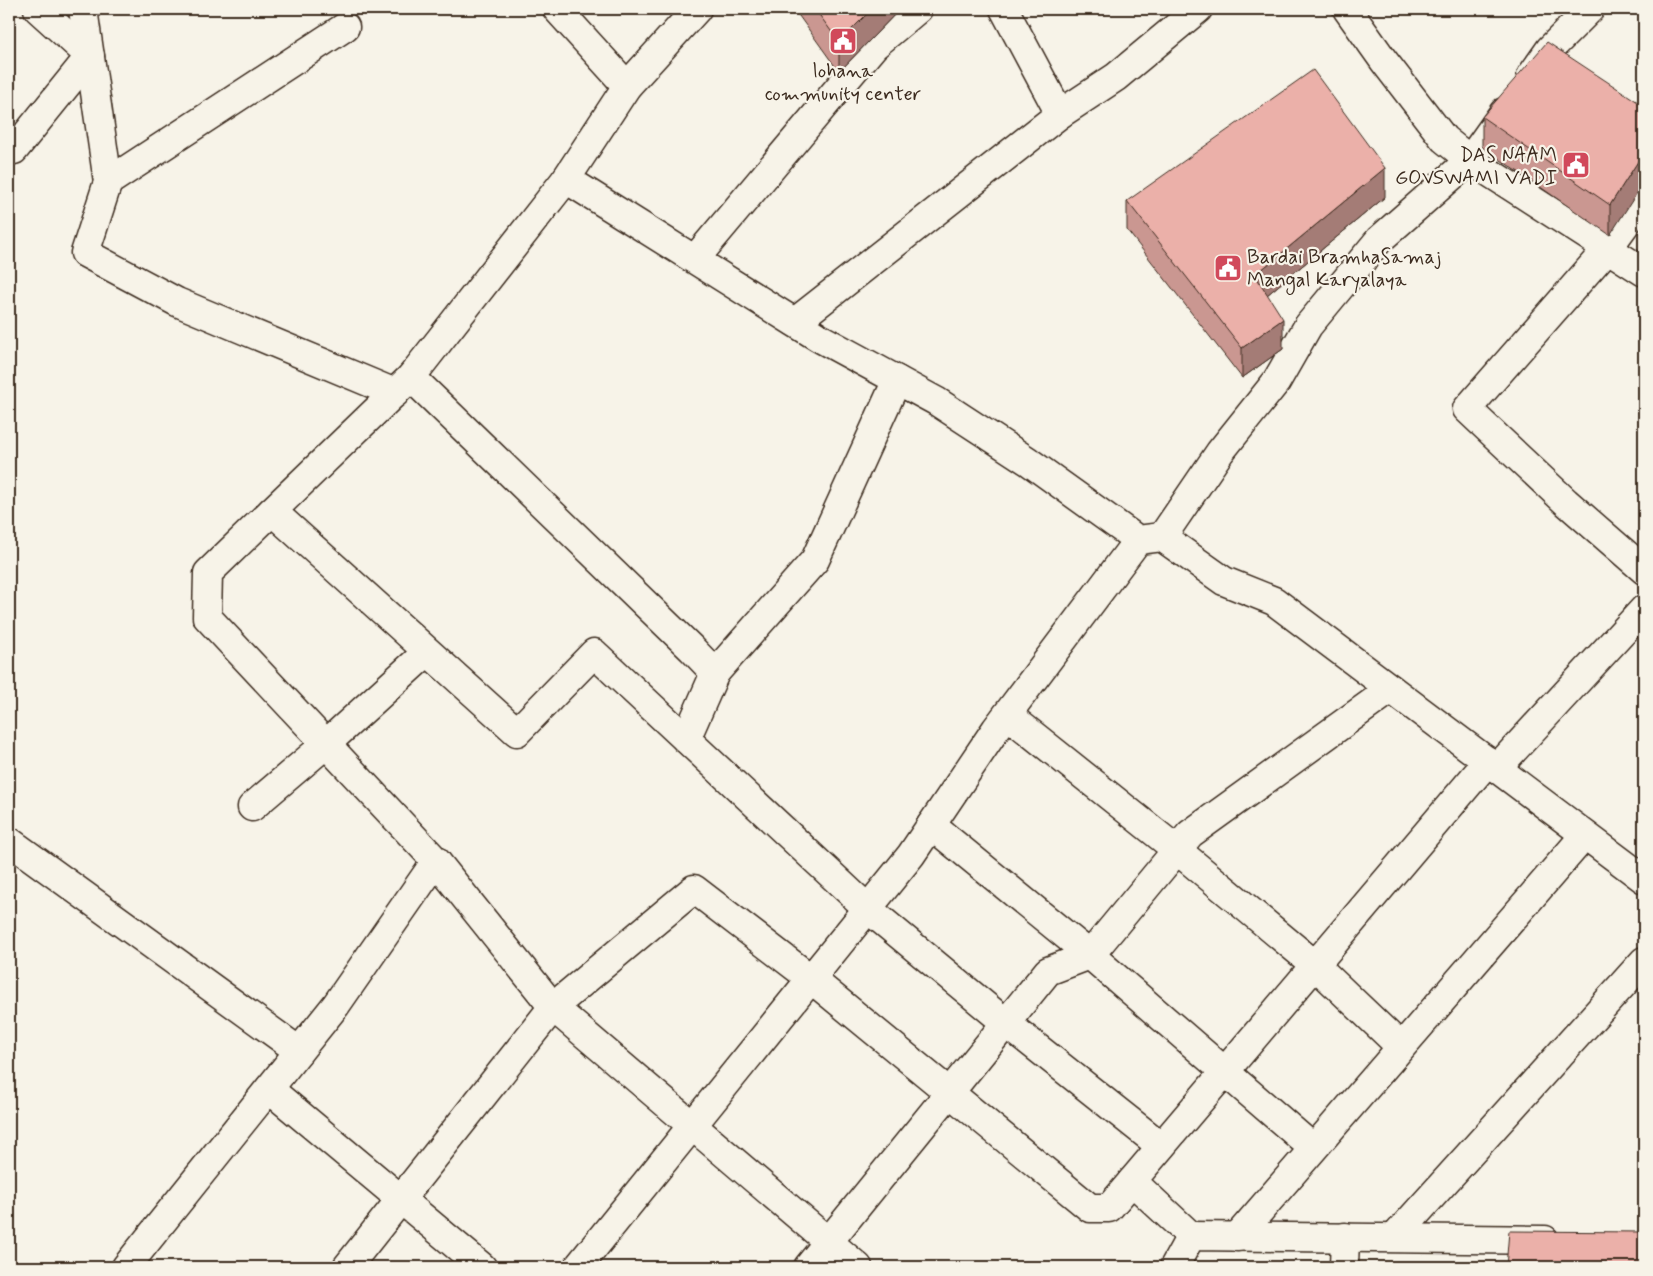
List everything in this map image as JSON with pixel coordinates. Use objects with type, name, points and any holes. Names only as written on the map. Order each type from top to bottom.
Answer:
[{"type":"street","points":[[38,9],[90,56]]},
{"type":"street","points":[[83,9],[108,182],[85,253],[177,302],[403,385],[684,642],[714,673]]},
{"type":"street","points":[[557,9],[627,86]]},
{"type":"street","points":[[697,9],[627,86],[566,179],[403,385],[208,573],[207,618],[436,861],[553,1007],[858,1267]]},
{"type":"street","points":[[694,259],[874,46],[918,9]]},
{"type":"street","points":[[1004,9],[1060,114]]},
{"type":"street","points":[[795,322],[1060,114],[1116,77],[1198,9]]},
{"type":"street","points":[[1347,9],[1444,139],[1470,160],[1644,272]]},
{"type":"street","points":[[578,1267],[911,855],[1008,714],[1276,382],[1308,326],[1379,240],[1470,160],[1550,49],[1590,9]]},
{"type":"street","points":[[108,182],[345,27]]},
{"type":"street","points":[[14,150],[90,56]]},
{"type":"street","points":[[566,179],[818,337],[936,401],[1150,538],[1224,581],[1274,601],[1644,879]]},
{"type":"street","points":[[1644,199],[1608,248],[1468,409],[1566,502],[1644,570]]},
{"type":"street","points":[[686,739],[714,673],[815,560],[897,380]]},
{"type":"street","points":[[272,511],[518,732],[594,653],[867,908],[1006,1023],[1162,1146]]},
{"type":"street","points":[[347,1267],[553,1007],[694,889],[810,978],[1090,1208],[1109,1208],[1315,965],[1492,765],[1644,609]]},
{"type":"street","points":[[252,807],[326,744],[427,652]]},
{"type":"street","points":[[808,1267],[1048,971],[1090,955],[1190,834],[1391,689]]},
{"type":"street","points":[[1008,714],[1177,850],[1315,965],[1402,1047]]},
{"type":"street","points":[[931,825],[1090,955],[1313,1148]]},
{"type":"street","points":[[1237,1237],[1586,835]]},
{"type":"street","points":[[9,842],[299,1051]]},
{"type":"street","points":[[126,1267],[336,1005],[436,861]]},
{"type":"street","points":[[1395,1237],[1644,961]]},
{"type":"street","points":[[269,1089],[482,1267]]},
{"type":"street","points":[[1132,1181],[1191,1236],[1573,1240]]},
{"type":"street","points":[[1174,1267],[1191,1236]]},
{"type":"street","points":[[1344,1267],[1345,1237]]},
{"type":"building","points":[[815,9],[872,9],[839,42]]},
{"type":"building","name":"DAS NAAM GOVSWAMI VADI","points":[[1547,42],[1644,106],[1644,152],[1610,205],[1482,117]]},
{"type":"building","name":"Bardai BramhaSamaj Mangal Karyalaya","points":[[1313,70],[1385,168],[1255,275],[1283,319],[1242,348],[1127,201]]},
{"type":"building","points":[[1509,1231],[1644,1232],[1644,1267],[1506,1267]]},
{"type":"place","name":"lohana community center","points":[[843,41]]},
{"type":"place","name":"DAS NAAM GOVSWAMI VADI","points":[[1576,165]]},
{"type":"place","name":"Bardai BramhaSamaj Mangal Karyalaya","points":[[1228,268]]}]
